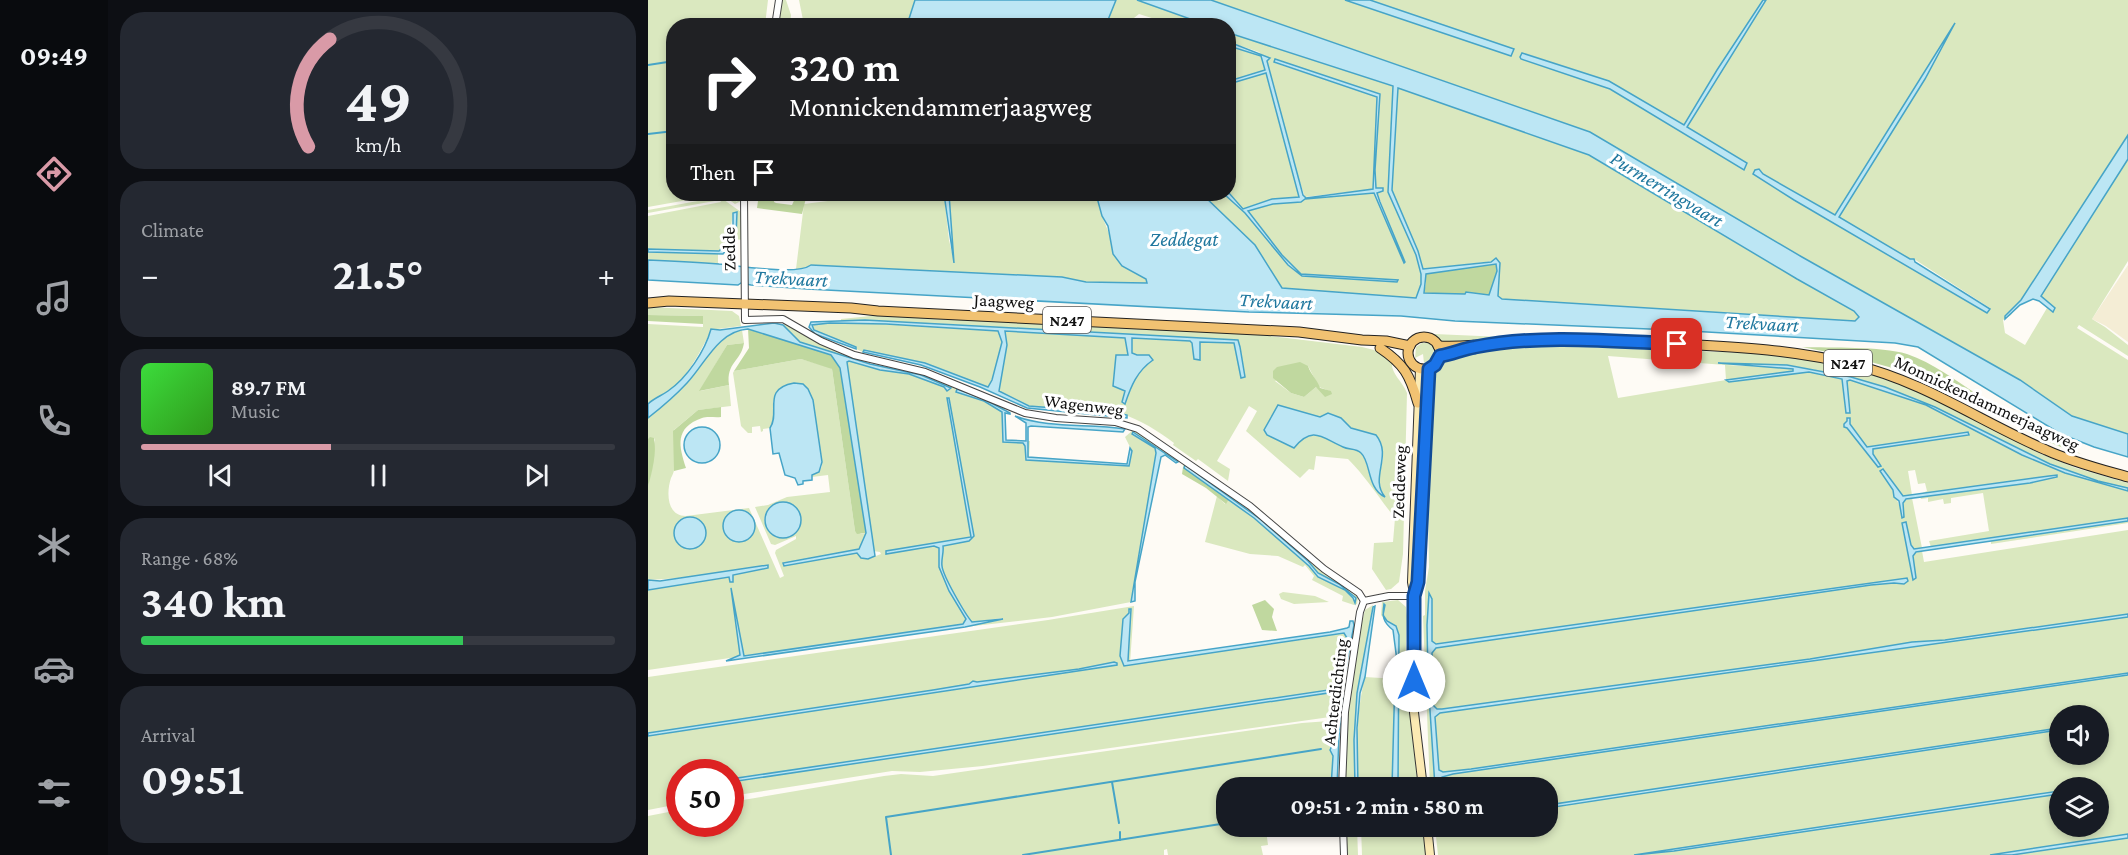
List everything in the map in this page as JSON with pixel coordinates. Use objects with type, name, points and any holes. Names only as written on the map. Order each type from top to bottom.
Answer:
[{"type":"main road","name":"N247","points":[[648,296],[669,301]]},
{"type":"main road","name":"N247","points":[[648,303],[669,301],[744,305]]},
{"type":"main road","name":"Jaagweg","points":[[744,305],[811,308],[831,313],[878,311],[1299,332],[1362,340]]},
{"type":"main road","name":"N247","points":[[1409,350],[1416,340],[1424,338],[1434,340],[1439,351]]},
{"type":"main road","name":"N247","points":[[1362,340],[1380,348],[1409,350]]},
{"type":"main road","name":"N247","points":[[1362,340],[1386,341],[1409,350]]},
{"type":"main road","name":"Monnickendammerjaagweg","points":[[1439,351],[1521,341],[1570,340],[1752,348],[1806,354],[1857,365],[1905,380],[1950,400],[2045,450],[2085,465],[2128,477]]},
{"type":"main road","points":[[1380,348],[1396,359],[1407,372],[1418,403]]},
{"type":"main road","points":[[1409,350],[1411,361],[1424,369],[1435,365],[1439,351]]},
{"type":"main road","name":"Zeddeweg","points":[[1422,777],[1418,740],[1419,705],[1414,681],[1412,582],[1418,403],[1424,369]]},
{"type":"main road","name":"Zeddeweg","points":[[1414,596],[1418,582],[1424,369]]},
{"type":"main road","points":[[1428,837],[1430,855]]},
{"type":"street","points":[[776,18],[779,0]]},
{"type":"street","name":"Zedde","points":[[744,201],[745,320]]},
{"type":"street","name":"Wagenweg","points":[[745,320],[781,319],[821,341],[854,355],[925,372],[1025,413],[1056,418],[1115,422],[1138,429],[1250,506],[1324,569],[1359,593],[1364,601]]},
{"type":"street","points":[[1364,601],[1389,596],[1414,596]]},
{"type":"street","name":"Achterdichting","points":[[1342,777],[1345,712],[1360,612],[1364,601]]},
{"type":"street","points":[[1343,837],[1344,855]]},
{"type":"shaded area","points":[[2128,265],[2128,342],[2092,319]]},
{"type":"green space","points":[[648,0],[768,0],[766,18],[666,18],[666,201],[682,201],[648,207]]},
{"type":"green space","points":[[780,0],[786,0],[791,18],[777,18]]},
{"type":"green space","points":[[799,0],[915,0],[909,18],[803,18]]},
{"type":"green space","points":[[1116,0],[1137,0],[1187,18],[1152,18],[1139,14],[1134,18],[1109,18]]},
{"type":"green space","points":[[1211,0],[1345,0],[1511,56],[1513,49],[1370,0],[1763,0],[1717,70],[1685,126],[1609,81],[1523,53],[1522,59],[1610,89],[1744,169],[1747,163],[1687,127],[1766,0],[2128,0],[2128,135],[2011,315],[2003,320],[2005,333],[2025,345],[2047,308],[2052,312],[2055,308],[2041,296],[2128,158],[2128,261],[2092,319],[2128,345],[2128,356],[2079,325],[2077,328],[2128,360],[2128,434],[2072,416],[2020,380],[1802,257],[1590,132]],"holes":[[[1947,37],[1925,79],[1838,217],[1910,259],[1914,259],[1990,308],[1987,312],[1753,174],[1756,171],[1762,171],[1763,174],[1835,215]]]},
{"type":"green space","points":[[1236,35],[1393,86],[1388,192],[1416,255],[1421,284],[1416,298],[1282,289],[1255,245],[1209,201],[1232,201],[1245,213],[1288,265],[1302,276],[1397,282],[1397,280],[1301,274],[1282,255],[1248,211],[1273,204],[1301,202],[1304,199],[1374,193],[1404,263],[1377,192],[1383,188],[1376,189],[1380,94],[1275,59],[1275,63],[1377,97],[1373,189],[1305,197],[1294,165],[1267,61],[1259,52],[1236,44]]},
{"type":"green space","points":[[1236,48],[1261,56],[1266,70],[1236,79]]},
{"type":"green space","points":[[1266,73],[1299,198],[1272,199],[1243,209],[1236,201],[1236,82]]},
{"type":"green space","points":[[1398,88],[1589,155],[1854,311],[1859,317],[1855,321],[1502,299],[1498,296],[1494,261],[1423,269],[1418,251],[1392,190]]},
{"type":"green space","points":[[698,201],[714,201],[648,213],[648,210]]},
{"type":"green space","points":[[726,201],[741,212],[743,240],[734,239],[737,221],[733,213],[731,226],[734,234],[718,251],[648,249],[648,216]]},
{"type":"green space","points":[[758,201],[774,201],[792,205],[794,201],[805,201],[802,214],[757,208]]},
{"type":"green space","points":[[828,201],[945,201],[954,261],[950,201],[1098,201],[1122,266],[1146,279],[1148,283],[1086,282],[1062,277],[811,265],[808,268],[796,269],[804,204]]},
{"type":"green space","points":[[648,252],[718,254],[718,264],[648,260]]},
{"type":"green space","points":[[1496,264],[1497,271],[1489,295],[1424,294],[1425,274]]},
{"type":"green space","points":[[648,307],[732,311],[739,316],[741,326],[710,330],[696,358],[681,380],[668,392],[648,404],[648,324],[703,327],[703,316],[648,315]]},
{"type":"green space","points":[[648,315],[703,316],[703,324],[648,321]]},
{"type":"green space","points":[[880,315],[1262,335],[1374,350],[1392,360],[1393,369],[1407,393],[1403,554],[1399,582],[1386,590],[1372,569],[1374,543],[1393,542],[1395,518],[1361,473],[1348,459],[1316,456],[1314,470],[1309,469],[1300,478],[1246,431],[1257,411],[1249,406],[1217,461],[1230,469],[1228,481],[1198,459],[1196,461],[1173,445],[1174,443],[1156,430],[1122,414],[1119,408],[1118,413],[1039,408],[1029,406],[999,391],[1007,345],[1005,331],[1126,337],[1128,356],[1116,355],[1113,386],[1125,391],[1125,403],[1134,380],[1149,355],[1132,353],[1132,338],[1190,341],[1194,359],[1200,359],[1199,342],[1234,343],[1241,377],[1245,376],[1238,340],[865,320],[841,321],[841,319]],"holes":[[[1308,366],[1319,387],[1332,392],[1316,387],[1304,397],[1291,393],[1275,381]],[[1278,405],[1320,417],[1328,413],[1341,418],[1351,428],[1370,433],[1383,458],[1379,478],[1381,492],[1373,483],[1365,460],[1358,450],[1342,446],[1323,436],[1316,435],[1300,441],[1267,435],[1264,430]]]},
{"type":"green space","points":[[787,322],[812,340],[870,364],[929,377],[1004,407],[1006,440],[1030,441],[1029,457],[1127,464],[1129,466],[1132,451],[1125,437],[1133,430],[1179,460],[1178,462],[1133,432],[1132,434],[1155,448],[1156,453],[1131,602],[1052,617],[965,627],[1003,618],[972,622],[966,620],[963,624],[648,670],[648,590],[730,577],[733,581],[732,575],[648,580],[648,486],[655,440],[654,438],[648,439],[648,418],[677,393],[711,352],[733,333],[742,330],[744,343],[727,345],[700,391],[729,385],[731,406],[698,410],[674,430],[675,465],[669,484],[672,508],[680,515],[686,516],[749,508],[780,578],[784,576],[775,553],[776,550],[796,539],[796,536],[775,545],[771,544],[755,507],[768,505],[787,497],[830,492],[828,475],[812,477],[811,475],[819,472],[822,466],[798,383],[786,385],[773,402],[773,423],[770,428],[763,429],[761,432],[760,426],[752,427],[752,433],[748,433],[741,426],[733,373],[801,359],[832,369],[855,531],[861,534],[866,533],[859,549],[783,563],[857,553],[868,559],[881,554],[873,551],[847,362],[800,342],[783,325]],"holes":[[[780,502],[792,504],[800,513],[799,528],[770,533],[765,522],[765,514]],[[689,517],[692,549],[680,544],[675,534],[678,524]]]},
{"type":"green space","points":[[865,323],[999,331],[1002,342],[992,380],[988,387],[925,363],[863,352],[813,330],[812,327],[815,324]]},
{"type":"green space","points":[[748,329],[831,355],[840,368],[866,533],[857,534],[855,531],[832,369],[801,359],[734,371],[749,348]]},
{"type":"green space","points":[[1434,334],[1503,337],[1503,339],[1472,343],[1440,342]]},
{"type":"green space","points":[[744,343],[730,371],[729,385],[699,391],[727,345]]},
{"type":"green space","points":[[1422,343],[1429,343],[1434,349],[1433,359],[1424,363],[1423,354],[1415,358],[1416,347]]},
{"type":"green space","points":[[1546,345],[1749,353],[1811,359],[1857,370],[1902,385],[2041,454],[2076,468],[2128,483],[2128,518],[1931,547],[1929,541],[1989,531],[1983,493],[1951,498],[1951,503],[1944,504],[1943,499],[1928,502],[1928,498],[1921,499],[1920,497],[2030,483],[2049,476],[1920,494],[1927,491],[1925,483],[1918,484],[1915,470],[1908,471],[1912,495],[1903,496],[1884,469],[1904,517],[1903,503],[1912,498],[1922,548],[1909,550],[1913,569],[1913,554],[1922,551],[1924,562],[2128,530],[2128,855],[1438,855],[1436,837],[1558,837],[1558,777],[1430,777],[1423,616],[1425,615],[1425,591],[1429,567],[1429,454],[1433,393],[1430,376],[1441,360],[1458,354],[1514,346]],"holes":[[[1608,356],[1725,365],[1726,380],[1618,398]],[[1725,365],[1787,365],[1850,376],[1847,381],[1846,413],[1843,379],[1809,371],[1729,382],[1727,380],[1793,371],[1793,368]],[[1847,421],[1867,447],[1968,432],[1969,435],[1872,449],[1880,465],[1878,467],[1844,424]]]},
{"type":"green space","points":[[1802,347],[1870,349],[1907,354],[1935,367],[2016,418],[2081,454],[2044,440],[1958,393],[1923,378],[1872,362]]},
{"type":"green space","points":[[1300,362],[1308,366],[1320,388],[1331,391],[1332,394],[1325,397],[1316,387],[1304,397],[1291,393],[1273,378],[1273,371],[1277,367]]},
{"type":"green space","points":[[721,407],[721,417],[702,418],[693,422],[683,432],[681,445],[686,468],[674,471],[673,431],[698,410]]},
{"type":"green space","points":[[654,438],[655,450],[648,486],[648,439]]},
{"type":"green space","points":[[1183,463],[1230,494],[1355,593],[1358,598],[1357,604],[1342,601],[1343,596],[1312,580],[1314,576],[1305,565],[1303,567],[1278,556],[1250,554],[1205,542],[1217,496],[1225,504],[1229,499],[1309,566],[1318,577],[1345,590],[1354,600],[1354,595],[1318,573],[1308,561],[1260,519],[1185,466],[1183,467]]},
{"type":"green space","points":[[1183,467],[1229,499],[1226,504],[1206,488],[1182,474]]},
{"type":"green space","points":[[2128,521],[2128,523],[1991,544],[1991,541]]},
{"type":"green space","points":[[1283,592],[1315,596],[1329,602],[1294,604],[1281,599],[1279,594]]},
{"type":"green space","points":[[1265,600],[1274,609],[1272,617],[1277,631],[1262,630],[1252,605]]},
{"type":"green space","points":[[1398,600],[1406,607],[1405,670],[1417,777],[1358,777],[1357,732],[1365,677],[1397,679],[1394,632],[1381,615],[1382,602]]},
{"type":"green space","points":[[1373,605],[1357,693],[1355,777],[1345,777],[1352,676],[1365,610]]},
{"type":"green space","points":[[1134,606],[1130,663],[1351,630],[1337,716],[983,766],[920,772],[892,771],[744,794],[744,759],[666,759],[666,807],[648,810],[648,677]]},
{"type":"green space","points":[[1336,722],[1334,777],[1216,777],[1216,837],[1267,837],[1268,845],[1261,846],[1263,855],[1168,855],[1167,849],[1164,850],[1164,855],[648,855],[648,816],[666,813],[666,837],[744,837],[744,800],[884,776],[901,774],[933,776],[1302,723]]},
{"type":"green space","points":[[1346,837],[1357,837],[1358,855],[1346,855]]},
{"type":"green space","points":[[1361,837],[1424,837],[1427,855],[1362,855]]},
{"type":"water","points":[[915,0],[1116,0],[1109,18],[909,18]]},
{"type":"water","points":[[1137,0],[1211,0],[1590,132],[1802,257],[2020,380],[2072,416],[2128,434],[2128,457],[2061,434],[1918,347],[1895,343],[1673,330],[1455,321],[1401,316],[1249,312],[807,289],[741,283],[738,285],[648,280],[648,260],[780,270],[793,270],[811,265],[1062,277],[1086,282],[1147,283],[1146,279],[1122,266],[1113,254],[1108,226],[1102,216],[1098,201],[1209,201],[1255,245],[1282,288],[1416,298],[1421,284],[1421,274],[1416,255],[1388,192],[1393,86],[1236,35],[1236,18],[1187,18]],"holes":[[[1398,88],[1589,155],[1854,311],[1859,317],[1855,321],[1502,299],[1498,296],[1500,263],[1496,258],[1491,262],[1423,269],[1418,251],[1392,190]],[[1496,264],[1497,271],[1489,295],[1466,292],[1465,294],[1424,293],[1426,274]]]},
{"type":"water","points":[[1345,0],[1370,0],[1514,49],[1511,56]]},
{"type":"water","points":[[1763,0],[1766,0],[1687,127],[1747,163],[1744,170],[1610,89],[1520,57],[1522,53],[1609,81],[1684,125]]},
{"type":"water","points":[[1955,23],[1925,79],[1839,217],[1910,259],[1914,259],[1915,262],[1990,309],[1987,313],[1753,174],[1759,169],[1763,174],[1835,215]]},
{"type":"water","points":[[1236,45],[1270,58],[1267,61],[1303,195],[1306,198],[1373,189],[1377,97],[1274,62],[1275,59],[1380,94],[1376,188],[1383,188],[1383,191],[1377,193],[1405,262],[1374,193],[1305,199],[1301,202],[1273,204],[1248,211],[1282,255],[1301,274],[1398,280],[1397,282],[1302,276],[1288,265],[1245,213],[1232,201],[1236,201],[1243,209],[1272,199],[1299,197],[1266,73],[1236,82],[1236,79],[1265,70],[1261,56],[1236,48]]},
{"type":"water","points":[[2128,135],[2128,159],[2041,296],[2055,308],[2053,312],[2033,299],[2020,305],[2005,319],[2005,316],[2021,300]]},
{"type":"water","points":[[945,201],[950,201],[954,263]]},
{"type":"water","points":[[737,212],[736,238],[723,254],[648,252],[648,249],[719,251],[733,236],[733,213]]},
{"type":"water","points":[[865,320],[1238,340],[1245,377],[1241,378],[1234,343],[1200,342],[1200,360],[1194,359],[1190,341],[1132,338],[1132,353],[1149,355],[1153,360],[1135,379],[1125,404],[1122,402],[1125,391],[1113,386],[1116,355],[1128,355],[1125,338],[1005,331],[1007,345],[999,391],[1029,406],[1118,413],[1120,407],[1123,409],[1122,414],[1127,415],[1127,418],[1027,408],[921,365],[863,352],[864,350],[925,363],[988,387],[1002,342],[998,331],[886,324],[812,325],[814,330],[856,347],[856,349],[815,334],[809,327],[811,322]]},
{"type":"water","points":[[774,323],[783,325],[800,342],[870,364],[921,375],[951,388],[947,391],[944,387],[909,374],[847,362],[875,556],[868,559],[861,558],[857,553],[784,566],[783,563],[859,549],[866,533],[840,368],[831,355],[748,329],[738,331],[720,342],[682,388],[648,418],[648,404],[675,386],[688,371],[704,346],[711,329],[720,330]]},
{"type":"water","points":[[1718,363],[1787,365],[1851,377],[1885,387],[1935,407],[2050,464],[2098,481],[2128,488],[2128,491],[2065,473],[2022,455],[1926,405],[1850,380],[1847,381],[1850,413],[1846,413],[1842,379],[1809,372],[1729,382],[1726,380],[1793,371],[1793,369]]},
{"type":"water","points":[[794,383],[803,384],[813,400],[822,462],[819,472],[812,475],[812,480],[803,481],[803,484],[798,485],[795,478],[785,475],[779,453],[773,454],[770,428],[778,390]]},
{"type":"water","points":[[957,389],[982,398],[1010,413],[1005,413],[1006,440],[1026,441],[1026,423],[1015,416],[1042,423],[1125,429],[1123,432],[1031,426],[1028,427],[1028,457],[1127,464],[1130,448],[1132,451],[1129,466],[1026,460],[1023,443],[1003,442],[1002,412],[984,401],[956,392]]},
{"type":"water","points":[[947,398],[949,398],[974,536],[969,541],[943,546],[942,566],[955,595],[972,622],[1003,619],[965,627],[726,661],[740,655],[731,588],[744,656],[963,624],[966,619],[949,591],[939,567],[939,548],[934,546],[886,554],[886,551],[971,537]]},
{"type":"water","points":[[1278,405],[1320,417],[1328,413],[1341,418],[1351,428],[1376,435],[1381,443],[1382,459],[1379,482],[1385,497],[1375,488],[1364,457],[1359,451],[1312,435],[1294,448],[1267,435],[1264,430]]},
{"type":"water","points":[[1847,418],[1850,418],[1850,424],[1867,447],[1968,432],[1969,435],[1873,449],[1873,454],[1881,466],[1878,467],[1844,427]]},
{"type":"water","points":[[702,427],[715,432],[720,445],[715,458],[702,463],[689,458],[684,445],[689,432]]},
{"type":"water","points":[[1133,432],[1178,462],[1176,463],[1165,455],[1161,457],[1135,582],[1135,601],[1131,602],[1156,453],[1155,448],[1132,434]]},
{"type":"water","points":[[1185,465],[1260,519],[1308,561],[1318,573],[1339,584],[1356,598],[1355,603],[1345,590],[1318,577],[1309,566],[1254,518],[1184,468]]},
{"type":"water","points":[[1883,469],[1903,496],[2057,475],[2057,477],[2030,483],[1906,499],[1903,503],[1904,517],[1902,518],[1899,501],[1894,497],[1893,490],[1880,471]]},
{"type":"water","points":[[783,502],[796,507],[801,520],[796,533],[783,538],[770,533],[765,520],[770,507]]},
{"type":"water","points":[[739,510],[750,515],[755,526],[750,537],[739,542],[728,537],[723,526],[728,515]]},
{"type":"water","points":[[690,517],[701,522],[706,533],[701,544],[690,549],[679,544],[674,533],[679,522]]},
{"type":"water","points":[[2128,518],[2128,521],[1916,552],[1913,556],[1916,578],[1913,580],[1902,523],[1906,522],[1914,549]]},
{"type":"water","points":[[768,565],[768,568],[733,575],[733,582],[730,582],[729,577],[648,590],[648,580],[660,581]]},
{"type":"water","points":[[1907,578],[1908,581],[1904,584],[1871,585],[1436,648],[1432,653],[1433,705],[1437,709],[1442,709],[1810,659],[1912,642],[1945,640],[2128,614],[2128,617],[1440,713],[1435,717],[1439,770],[1443,772],[2128,673],[2128,675],[1434,777],[1428,680],[1429,593],[1432,599],[1432,641],[1436,644]]},
{"type":"water","points":[[1375,606],[1365,677],[1360,693],[1357,728],[1358,777],[1355,777],[1357,693]]},
{"type":"water","points":[[1131,609],[1128,661],[1330,632],[1349,627],[1350,621],[1353,621],[1354,625],[1345,673],[1342,672],[1347,638],[1344,633],[1124,666],[1120,656],[1123,619],[1129,613]]},
{"type":"water","points":[[1383,615],[1387,621],[1396,626],[1399,635],[1398,777],[1392,777],[1397,661],[1393,630],[1385,622]]},
{"type":"water","points":[[1114,662],[1117,665],[648,736],[648,733],[933,690],[969,684],[973,681],[1079,669]]},
{"type":"water","points":[[1344,680],[1337,777],[1332,777],[1333,756],[1330,750],[1335,733],[1337,698],[1341,681]]},
{"type":"water","points":[[1328,690],[1328,693],[744,780],[744,777]]},
{"type":"water","points":[[2049,730],[2049,731],[1558,806],[1558,803]]},
{"type":"water","points":[[2049,793],[2049,795],[1634,855]]},
{"type":"water","points":[[2128,834],[2128,838],[2012,855],[1990,855],[2109,837]]},
{"type":"waterway","points":[[648,65],[666,62]]},
{"type":"waterway","points":[[648,134],[666,132]]},
{"type":"waterway","points":[[891,855],[886,817],[1321,749]]},
{"type":"waterway","points":[[1112,782],[1119,823]]},
{"type":"waterway","points":[[1023,855],[1216,825]]},
{"type":"waterway","points":[[1120,832],[1120,840]]},
{"type":"route","points":[[1414,681],[1414,596],[1418,582],[1429,369],[1435,365],[1440,356],[1474,347],[1514,342],[1570,340],[1677,344]]},
{"type":"water label","name":"Purmerringvaart","points":[[1667,189]]},
{"type":"water label","name":"Zeddegat","points":[[1184,239]]},
{"type":"water label","name":"Trekvaart","points":[[791,278]]},
{"type":"water label","name":"Trekvaart","points":[[1276,301]]},
{"type":"water label","name":"Trekvaart","points":[[1762,323]]}]
